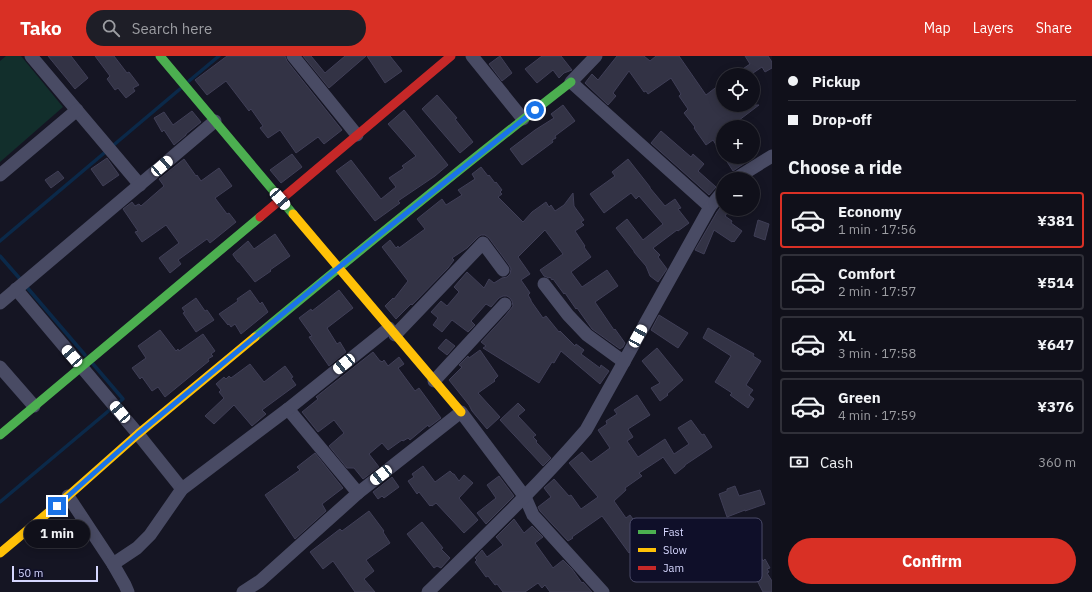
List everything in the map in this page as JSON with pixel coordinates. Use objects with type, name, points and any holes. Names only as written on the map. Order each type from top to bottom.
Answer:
[{"type":"street","points":[[31,56],[140,185]]},
{"type":"street","points":[[160,56],[460,412],[525,497],[533,515],[603,592]]},
{"type":"street","points":[[293,56],[357,135]]},
{"type":"street","points":[[0,435],[451,56]]},
{"type":"street","points":[[472,56],[523,119]]},
{"type":"street","points":[[0,553],[68,496],[138,434],[338,268],[571,82],[596,56]]},
{"type":"street","points":[[571,82],[710,207]]},
{"type":"street","points":[[0,175],[77,110]]},
{"type":"street","points":[[0,302],[215,121]]},
{"type":"street","points":[[746,172],[772,156]]},
{"type":"street","points":[[428,592],[525,497],[586,430],[710,207],[716,200]]},
{"type":"street","points":[[113,564],[136,548],[150,534],[182,489],[392,331],[483,243],[503,270]]},
{"type":"street","points":[[544,284],[568,315],[588,334],[624,362]]},
{"type":"street","points":[[16,289],[138,434],[182,489]]},
{"type":"street","points":[[434,381],[505,304]]},
{"type":"street","points":[[0,367],[34,406]]},
{"type":"street","points":[[288,409],[358,493]]},
{"type":"street","points":[[244,592],[260,581],[358,493],[460,412]]},
{"type":"street","points":[[68,496],[113,564],[124,590]]},
{"type":"green space","points":[[6,56],[21,56],[63,107],[0,162],[0,61]]},
{"type":"building","points":[[48,56],[71,56],[88,78],[75,89]]},
{"type":"building","points":[[95,56],[114,56],[127,73],[129,72],[139,85],[133,88],[135,91],[126,98],[118,88],[115,90],[107,79],[110,76]]},
{"type":"building","points":[[227,56],[285,56],[287,61],[342,130],[324,144],[318,137],[296,153],[280,130],[268,138],[260,128],[263,126],[251,109],[249,111],[226,81],[207,95],[195,80]]},
{"type":"building","points":[[303,56],[311,56],[325,73],[345,56],[366,56],[329,88]]},
{"type":"building","points":[[367,56],[390,56],[402,71],[385,83]]},
{"type":"building","points":[[500,56],[512,73],[502,81],[489,64]]},
{"type":"building","points":[[542,56],[561,56],[572,70],[564,73],[559,78],[553,70],[537,83],[525,69]]},
{"type":"building","points":[[617,56],[644,56],[650,61],[656,56],[679,56],[706,95],[716,87],[716,112],[750,112],[739,120],[716,120],[716,145],[713,140],[706,145],[684,113],[688,109],[679,96],[681,94],[671,78],[648,94],[646,91],[644,92],[629,71],[613,93],[616,96],[608,105],[585,83],[592,74],[598,80]]},
{"type":"building","points":[[745,56],[768,56],[772,62],[772,68],[765,72],[762,67],[760,68],[744,68],[750,64]]},
{"type":"building","points":[[437,95],[457,118],[455,119],[473,142],[460,153],[422,109]]},
{"type":"building","points":[[563,105],[575,121],[555,136],[556,138],[552,140],[553,142],[522,165],[510,149],[554,118],[551,114]]},
{"type":"building","points":[[404,110],[448,165],[435,176],[398,201],[400,203],[375,221],[336,171],[351,160],[381,199],[396,187],[389,178],[404,168],[402,166],[416,156],[388,124]]},
{"type":"building","points":[[192,111],[201,122],[174,145],[164,130],[162,132],[154,118],[164,112],[173,125]]},
{"type":"building","points":[[661,131],[691,157],[693,154],[704,164],[698,171],[716,187],[709,195],[651,143]]},
{"type":"building","points":[[292,154],[302,167],[281,183],[270,170]]},
{"type":"building","points":[[107,158],[119,175],[103,186],[91,169]]},
{"type":"building","points":[[184,159],[201,181],[219,168],[232,186],[215,198],[227,214],[229,213],[236,222],[210,243],[207,239],[178,260],[181,264],[170,273],[159,258],[179,243],[166,225],[142,242],[135,232],[138,231],[123,209],[132,202],[135,206],[139,204],[141,206],[164,186],[159,179]]},
{"type":"building","points":[[628,159],[665,206],[675,199],[681,208],[678,209],[689,223],[653,248],[660,255],[658,257],[667,269],[658,282],[650,276],[646,266],[616,228],[627,219],[643,240],[663,224],[639,196],[636,199],[631,193],[604,213],[590,194],[615,176],[612,172]]},
{"type":"building","points":[[728,164],[744,164],[733,171]]},
{"type":"building","points":[[481,167],[502,190],[500,192],[502,194],[498,197],[523,222],[532,212],[546,202],[549,207],[551,205],[555,211],[564,205],[573,193],[574,206],[584,220],[581,222],[584,225],[575,231],[591,257],[571,272],[582,287],[607,270],[618,286],[595,302],[614,330],[615,329],[625,343],[623,347],[620,349],[592,329],[553,279],[552,280],[550,277],[544,276],[540,270],[563,254],[545,230],[518,257],[530,274],[521,280],[530,293],[528,295],[531,301],[543,318],[546,316],[559,332],[560,331],[575,346],[576,344],[584,350],[581,354],[600,368],[601,365],[609,371],[600,384],[561,351],[539,383],[483,348],[486,346],[481,342],[513,306],[512,301],[507,296],[499,298],[491,307],[486,304],[471,321],[475,325],[468,332],[452,320],[442,332],[433,325],[438,318],[431,312],[441,301],[447,306],[459,292],[454,287],[467,272],[484,288],[489,279],[494,283],[510,274],[511,269],[509,265],[489,238],[485,235],[478,237],[467,248],[452,258],[454,260],[448,268],[412,305],[411,304],[396,319],[385,306],[393,298],[394,299],[408,281],[382,247],[390,240],[396,248],[398,246],[399,248],[425,229],[417,219],[442,199],[446,205],[462,195],[458,190],[475,179],[472,174]]},
{"type":"building","points":[[58,171],[64,178],[51,188],[45,180]]},
{"type":"building","points":[[716,214],[716,216],[725,216],[732,221],[731,223],[742,231],[734,242],[732,242],[714,230],[704,254],[695,250]]},
{"type":"building","points":[[758,220],[769,224],[765,240],[754,236]]},
{"type":"building","points":[[275,234],[290,256],[255,282],[233,254],[248,241],[254,249]]},
{"type":"building","points":[[250,290],[260,304],[262,302],[268,312],[241,334],[235,324],[231,327],[219,314],[238,301],[237,299]]},
{"type":"building","points":[[339,290],[353,308],[327,328],[337,344],[340,342],[346,352],[329,366],[309,337],[312,336],[299,318],[311,309],[312,311]]},
{"type":"building","points":[[196,298],[205,311],[207,310],[214,320],[196,332],[183,313],[185,312],[182,308]]},
{"type":"building","points":[[659,315],[688,333],[678,348],[651,330]]},
{"type":"building","points":[[708,328],[754,354],[753,356],[761,361],[746,385],[753,390],[749,395],[754,399],[748,408],[730,395],[732,393],[715,382],[731,356],[703,338]]},
{"type":"building","points":[[160,330],[176,351],[178,349],[179,351],[203,334],[215,351],[211,354],[213,356],[208,359],[209,361],[165,397],[158,387],[152,391],[142,377],[140,379],[132,368],[146,358],[138,346]]},
{"type":"building","points":[[446,339],[455,346],[447,355],[438,348]]},
{"type":"building","points":[[657,348],[683,380],[660,401],[651,388],[660,383],[642,361]]},
{"type":"building","points":[[480,350],[498,376],[494,380],[495,381],[478,393],[500,417],[487,429],[449,380],[462,367],[459,365],[468,356],[469,358]]},
{"type":"building","points":[[373,352],[380,361],[382,362],[384,360],[388,366],[399,357],[404,364],[398,368],[415,391],[419,388],[441,418],[429,427],[428,425],[410,440],[408,438],[403,441],[402,440],[388,450],[382,443],[369,454],[379,467],[363,479],[354,468],[347,468],[329,446],[344,433],[334,420],[318,432],[302,412],[318,399],[316,397]]},
{"type":"building","points":[[250,364],[264,382],[285,366],[293,377],[291,378],[296,385],[262,410],[266,414],[252,426],[234,405],[214,424],[205,416],[224,398],[219,392],[221,390],[216,384],[224,377],[226,379],[229,376],[231,378]]},
{"type":"building","points":[[637,395],[650,415],[628,429],[633,437],[627,441],[638,457],[665,439],[674,454],[689,444],[678,428],[691,420],[702,435],[704,434],[712,447],[685,465],[675,474],[663,457],[639,473],[642,476],[625,488],[626,490],[614,501],[626,518],[630,515],[632,518],[630,518],[629,553],[602,516],[568,541],[538,507],[551,497],[544,488],[554,479],[569,496],[571,495],[581,509],[598,497],[569,463],[582,452],[591,462],[610,448],[598,430],[607,424],[606,421],[617,414],[614,410]]},
{"type":"building","points":[[518,403],[525,410],[518,416],[536,435],[533,437],[537,441],[536,442],[551,458],[543,466],[500,420]]},
{"type":"building","points":[[315,453],[343,488],[322,504],[326,511],[295,539],[265,495],[300,470],[297,467]]},
{"type":"building","points":[[423,466],[435,482],[450,471],[459,481],[464,475],[473,483],[459,498],[478,520],[464,533],[436,503],[430,506],[419,492],[417,494],[408,481],[414,477],[412,474]]},
{"type":"building","points":[[499,476],[514,496],[486,524],[477,513],[496,498],[487,485]]},
{"type":"building","points":[[392,477],[399,487],[384,498],[382,496],[378,499],[373,492]]},
{"type":"building","points":[[735,486],[739,496],[760,490],[765,504],[727,517],[719,494]]},
{"type":"building","points":[[369,511],[384,531],[383,532],[390,543],[366,560],[374,571],[364,579],[375,592],[355,592],[333,561],[323,569],[310,552],[340,529],[342,531]]},
{"type":"building","points":[[514,519],[524,533],[532,526],[543,537],[535,543],[553,568],[563,560],[572,569],[582,583],[583,582],[592,592],[550,592],[545,585],[542,588],[538,583],[525,592],[503,592],[488,576],[486,577],[475,562],[477,560],[475,558],[482,550],[487,557],[503,545],[496,537]]},
{"type":"building","points":[[422,522],[443,548],[441,549],[450,558],[441,568],[437,566],[434,568],[407,534]]},
{"type":"building","points":[[762,559],[763,561],[765,559],[770,568],[767,569],[769,572],[767,573],[772,581],[772,592],[763,592],[758,582],[762,582]]},
{"type":"waterway","points":[[189,81],[219,56]]},
{"type":"waterway","points":[[0,241],[180,89]]},
{"type":"waterway","points":[[0,256],[21,280]]},
{"type":"waterway","points":[[25,285],[85,355]]},
{"type":"waterway","points":[[93,364],[123,399],[117,404]]},
{"type":"waterway","points":[[0,502],[112,408]]},
{"type":"traffic: fast","points":[[160,56],[293,214]]},
{"type":"traffic: fast","points":[[255,337],[412,208],[571,82]]},
{"type":"traffic: fast","points":[[0,435],[260,217]]},
{"type":"traffic: slow","points":[[293,214],[461,412]]},
{"type":"traffic: slow","points":[[0,553],[68,496],[138,434],[255,337]]},
{"type":"traffic: jam","points":[[260,217],[451,56]]},
{"type":"route","points":[[57,506],[138,434],[338,268],[535,110]]}]
